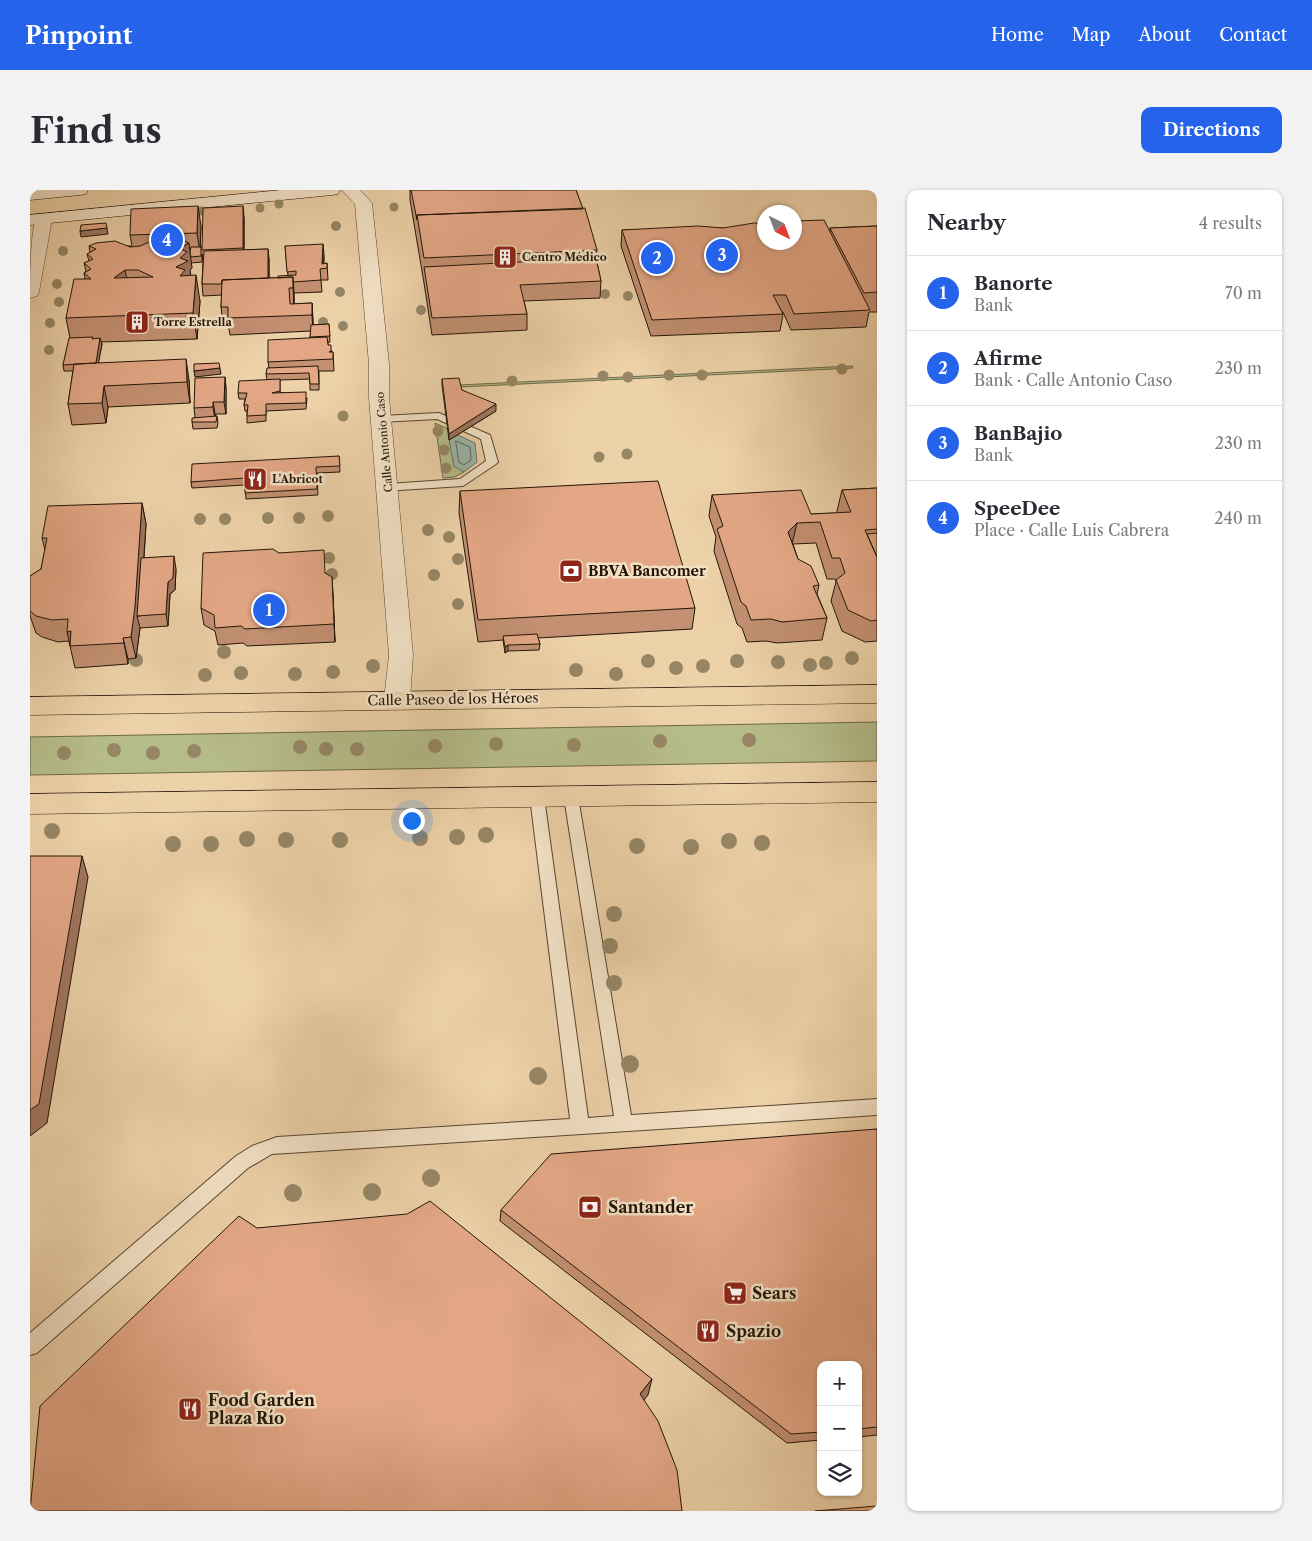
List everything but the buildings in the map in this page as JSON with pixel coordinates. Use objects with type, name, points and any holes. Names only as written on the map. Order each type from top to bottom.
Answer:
[{"type":"main road","name":"Calle Paseo de los Héroes","points":[[30,706],[877,694]]},
{"type":"main road","points":[[30,804],[877,792]]},
{"type":"street","points":[[30,195],[54,191],[80,190]]},
{"type":"street","points":[[30,292],[36,220],[332,190]]},
{"type":"street","name":"Calle Antonio Caso","points":[[350,190],[363,203],[379,364],[379,397],[401,655],[397,700]]},
{"type":"lane","points":[[381,419],[439,416],[486,437],[492,462],[463,482],[388,488]]},
{"type":"lane","points":[[537,797],[580,1126]]},
{"type":"lane","points":[[571,797],[624,1123]]},
{"type":"lane","points":[[30,1346],[251,1154],[265,1148],[277,1145],[877,1107]]},
{"type":"green space","points":[[852,366],[853,368],[460,387],[459,385]]},
{"type":"green space","points":[[435,423],[448,429],[454,466],[464,472],[455,477],[443,478]]},
{"type":"green space","points":[[877,722],[877,761],[30,775],[30,737]]},
{"type":"water","points":[[458,435],[475,443],[477,462],[464,472],[454,466],[449,440]]},
{"type":"place","name":"SpeeDee","points":[[167,240]]},
{"type":"place","name":"BanBajio","points":[[722,255]]},
{"type":"place","name":"Centro Médico","points":[[505,257]]},
{"type":"place","name":"Afirme","points":[[657,258]]},
{"type":"place","name":"Torre Estrella","points":[[137,322]]},
{"type":"place","name":"L'Abricot","points":[[255,479]]},
{"type":"place","name":"BBVA Bancomer","points":[[571,571]]},
{"type":"place","name":"Banorte","points":[[269,610]]},
{"type":"place","name":"Santander","points":[[590,1207]]},
{"type":"place","name":"Sears","points":[[735,1293]]},
{"type":"place","name":"Spazio","points":[[708,1331]]},
{"type":"place","name":"Food Garden Plaza Río","points":[[190,1409]]}]
